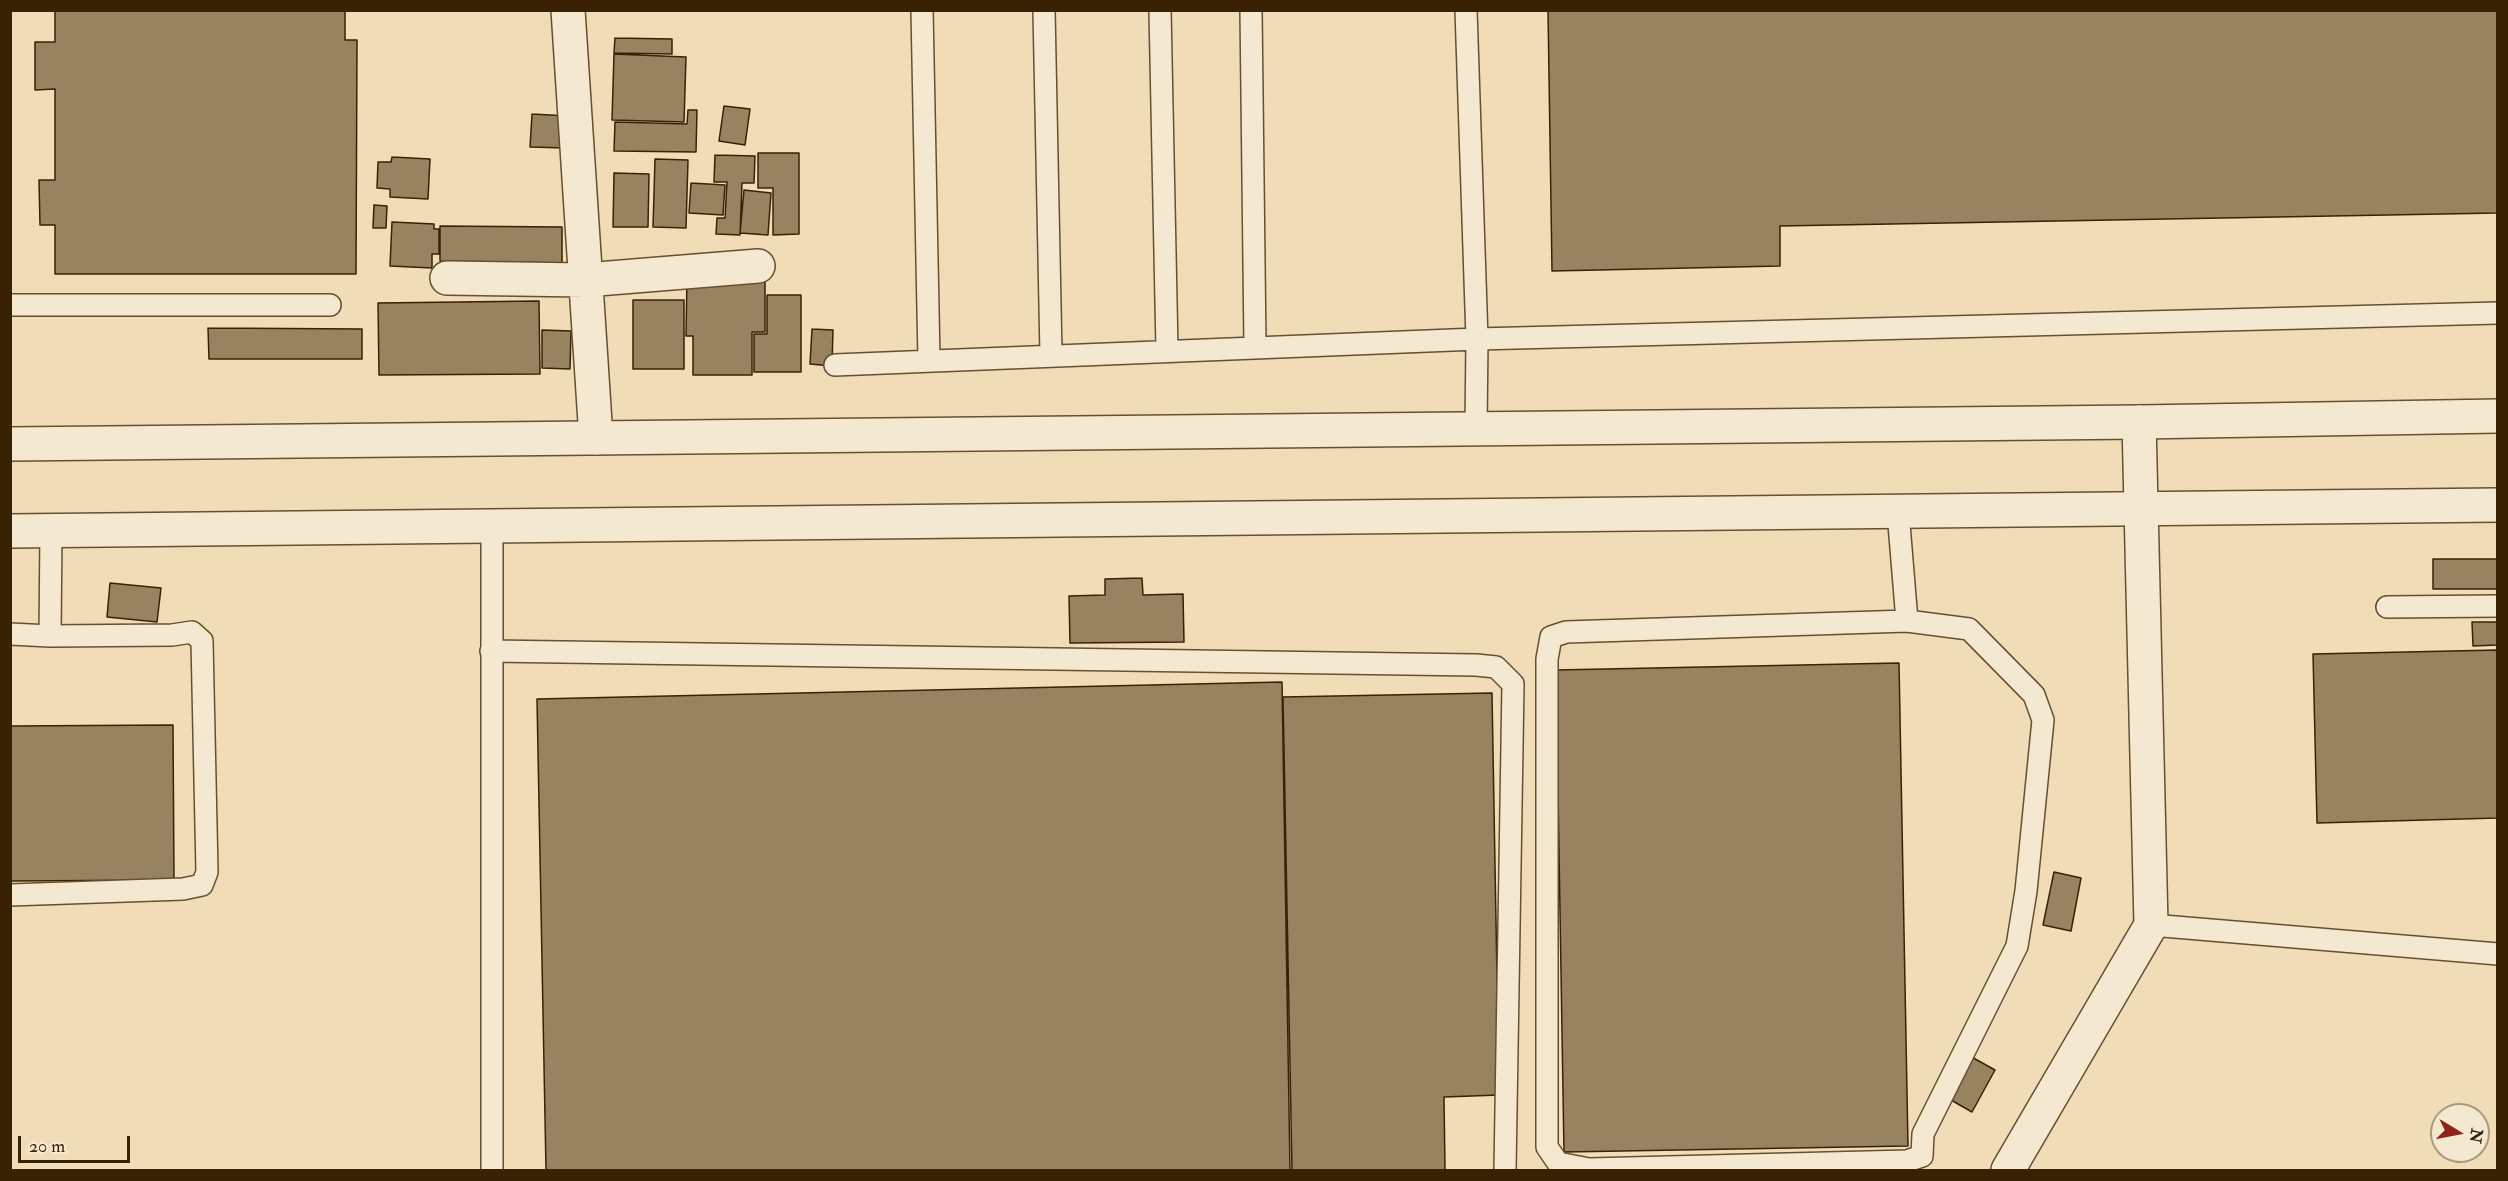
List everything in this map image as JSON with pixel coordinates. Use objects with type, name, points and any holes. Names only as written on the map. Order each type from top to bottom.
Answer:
[{"type":"street","points":[[568,10],[596,438]]},
{"type":"street","points":[[447,278],[585,279],[758,266]]},
{"type":"street","points":[[10,444],[2139,422],[2498,416]]},
{"type":"street","points":[[2008,1170],[2151,926],[2139,422]]},
{"type":"street","points":[[10,531],[2498,505]]},
{"type":"lane","points":[[922,10],[929,360]]},
{"type":"lane","points":[[1044,10],[1051,355]]},
{"type":"lane","points":[[1160,10],[1167,350]]},
{"type":"lane","points":[[1251,10],[1255,348]]},
{"type":"lane","points":[[1466,10],[1478,339],[1476,429]]},
{"type":"lane","points":[[10,305],[330,305]]},
{"type":"lane","points":[[835,365],[1478,339],[2498,313]]},
{"type":"lane","points":[[1898,512],[1908,621]]},
{"type":"lane","points":[[492,526],[492,1170]]},
{"type":"lane","points":[[50,636],[51,531]]},
{"type":"lane","points":[[2387,607],[2498,606]]},
{"type":"lane","points":[[1908,621],[1969,629],[2034,696],[2043,720],[2026,891],[2017,946],[1923,1134],[1922,1156],[1907,1161],[1589,1169],[1558,1162],[1547,1147],[1547,659],[1551,637],[1566,632],[1908,621]]},
{"type":"lane","points":[[10,634],[172,635],[192,632],[202,641],[207,872],[202,885],[183,889],[10,895]]},
{"type":"lane","points":[[491,651],[1452,664],[1497,667],[1513,684],[1505,1170]]},
{"type":"lane","points":[[2151,926],[2498,954]]},
{"type":"building","points":[[55,10],[345,10],[345,40],[357,40],[356,274],[55,274],[55,225],[40,225],[39,180],[55,180],[55,89],[35,90],[35,42],[55,42]]},
{"type":"building","points":[[1548,10],[2498,10],[2498,213],[1780,226],[1780,266],[1552,271]]},
{"type":"building","points":[[615,38],[672,39],[672,54],[614,53]]},
{"type":"building","points":[[614,54],[686,57],[684,122],[612,120]]},
{"type":"building","points":[[724,106],[750,109],[745,145],[719,141]]},
{"type":"building","points":[[688,110],[697,110],[696,152],[614,151],[615,122],[687,124]]},
{"type":"building","points":[[532,114],[568,116],[566,148],[530,147]]},
{"type":"building","points":[[758,153],[799,153],[799,234],[773,235],[773,188],[758,188]]},
{"type":"building","points":[[715,155],[755,156],[754,183],[742,183],[740,235],[716,234],[717,218],[725,218],[727,182],[714,182]]},
{"type":"building","points":[[392,157],[430,159],[428,199],[390,197],[390,189],[377,188],[378,162],[391,162]]},
{"type":"building","points":[[655,159],[688,160],[686,228],[653,227]]},
{"type":"building","points":[[614,173],[649,174],[648,227],[613,227]]},
{"type":"building","points":[[691,183],[725,185],[723,215],[689,213]]},
{"type":"building","points":[[744,190],[771,193],[768,235],[740,233]]},
{"type":"building","points":[[374,205],[387,206],[386,228],[373,228]]},
{"type":"building","points":[[392,222],[434,224],[434,229],[439,229],[439,254],[432,254],[432,268],[390,266]]},
{"type":"building","points":[[440,226],[562,227],[562,263],[440,261]]},
{"type":"building","points":[[687,276],[765,276],[765,332],[752,332],[752,375],[693,375],[693,336],[686,336]]},
{"type":"building","points":[[767,295],[801,295],[801,372],[754,372],[754,334],[767,334]]},
{"type":"building","points":[[633,300],[684,300],[684,369],[633,369]]},
{"type":"building","points":[[539,301],[540,374],[379,375],[378,303]]},
{"type":"building","points":[[208,328],[362,329],[362,359],[209,359]]},
{"type":"building","points":[[812,329],[833,330],[832,366],[810,364]]},
{"type":"building","points":[[542,330],[571,331],[570,369],[542,368]]},
{"type":"building","points":[[2433,559],[2498,559],[2498,589],[2433,589]]},
{"type":"building","points":[[1142,578],[1143,595],[1183,594],[1184,642],[1070,643],[1069,596],[1105,595],[1105,579]]},
{"type":"building","points":[[110,583],[161,588],[157,622],[107,617]]},
{"type":"building","points":[[2472,622],[2498,622],[2498,645],[2473,646]]},
{"type":"building","points":[[2498,650],[2498,818],[2317,823],[2313,654]]},
{"type":"building","points":[[1899,663],[1908,1146],[1564,1152],[1556,670]]},
{"type":"building","points":[[1282,682],[1290,1170],[546,1170],[537,699]]},
{"type":"building","points":[[1492,693],[1499,1095],[1444,1097],[1445,1170],[1292,1170],[1283,697]]},
{"type":"building","points":[[173,725],[174,880],[10,881],[10,726]]},
{"type":"building","points":[[2054,872],[2081,878],[2071,931],[2043,925]]},
{"type":"building","points":[[1968,1055],[1995,1070],[1972,1112],[1944,1096]]}]
